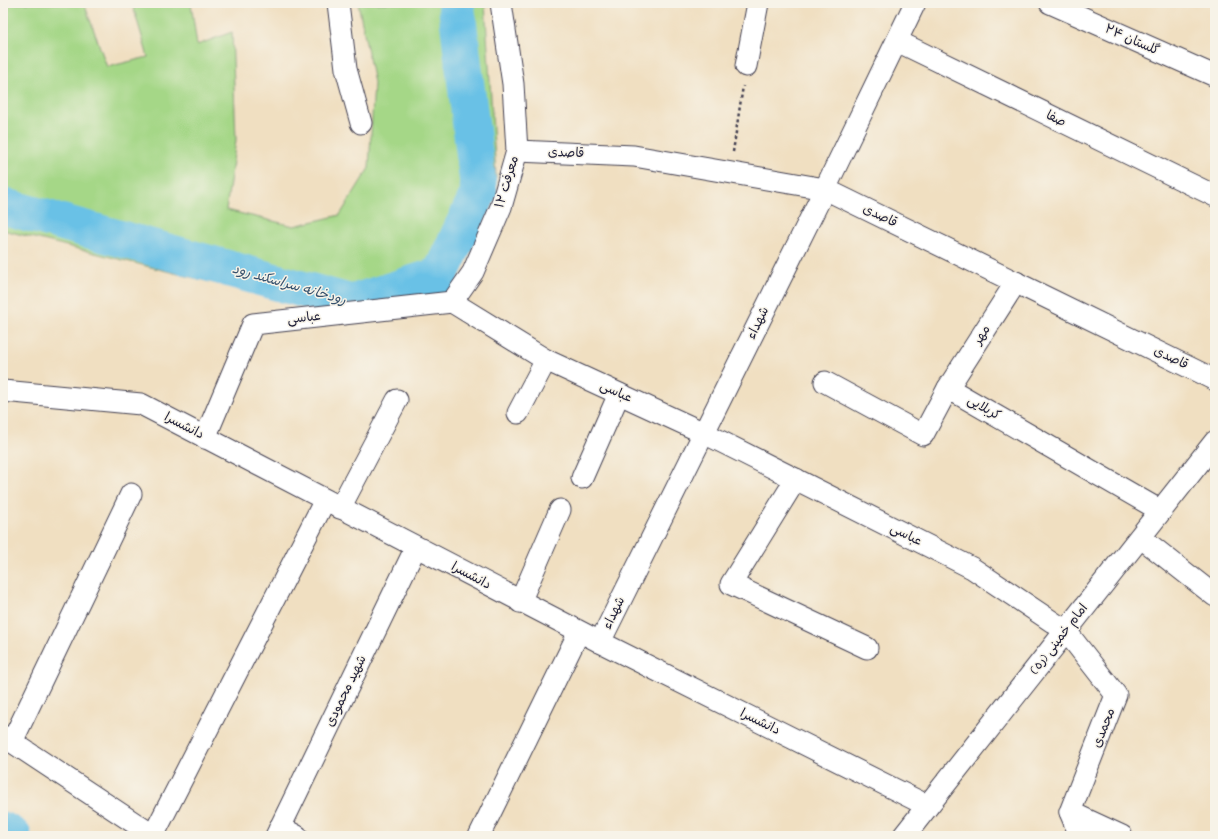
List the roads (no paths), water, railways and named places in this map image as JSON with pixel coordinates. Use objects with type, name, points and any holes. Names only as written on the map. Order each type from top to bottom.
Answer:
[{"type":"main road","name":"امام خمینی (ره)","points":[[904,836],[1215,442]]},
{"type":"street","points":[[338,3],[346,69],[361,123]]},
{"type":"street","name":"معرفت ۱۲","points":[[452,302],[473,272],[501,206],[517,151],[513,84],[501,3]]},
{"type":"street","points":[[746,66],[758,3]]},
{"type":"street","name":"شهداء","points":[[600,642],[825,189],[915,3]]},
{"type":"street","name":"گلستان ۲۴","points":[[1050,3],[1215,76]]},
{"type":"street","name":"صفا","points":[[897,41],[1215,196]]},
{"type":"street","name":"قاصدی","points":[[517,151],[634,156],[825,189],[1215,380]]},
{"type":"street","name":"مهر","points":[[948,388],[1016,282]]},
{"type":"street","name":"عباسی","points":[[205,438],[253,324],[452,302],[546,360],[704,433],[972,568],[1066,631]]},
{"type":"street","points":[[518,413],[546,360]]},
{"type":"street","points":[[826,382],[923,434],[948,388]]},
{"type":"street","name":"کربلایی","points":[[948,388],[1161,511]]},
{"type":"street","name":"دانشسرا","points":[[3,391],[141,404],[520,602],[928,806]]},
{"type":"street","points":[[582,478],[619,394]]},
{"type":"street","points":[[131,494],[8,739],[154,836],[332,504],[397,400]]},
{"type":"street","points":[[796,479],[731,584],[867,648]]},
{"type":"street","points":[[520,602],[560,510]]},
{"type":"street","points":[[1140,537],[1215,596]]},
{"type":"street","name":"شهید محمودی","points":[[284,833],[416,547]]},
{"type":"street","name":"محمدی","points":[[1066,631],[1116,695],[1070,812]]},
{"type":"street","points":[[479,836],[579,632]]},
{"type":"street","points":[[1070,812],[1080,836]]},
{"type":"street","points":[[1070,812],[1122,836]]},
{"type":"waterway","name":"رودخانه سراسکند رود","points":[[3,206],[352,303],[440,275],[479,192],[456,3]]},
{"type":"waterway","name":"رودخانه سراسکند رود","points":[[3,830],[13,836]]}]
